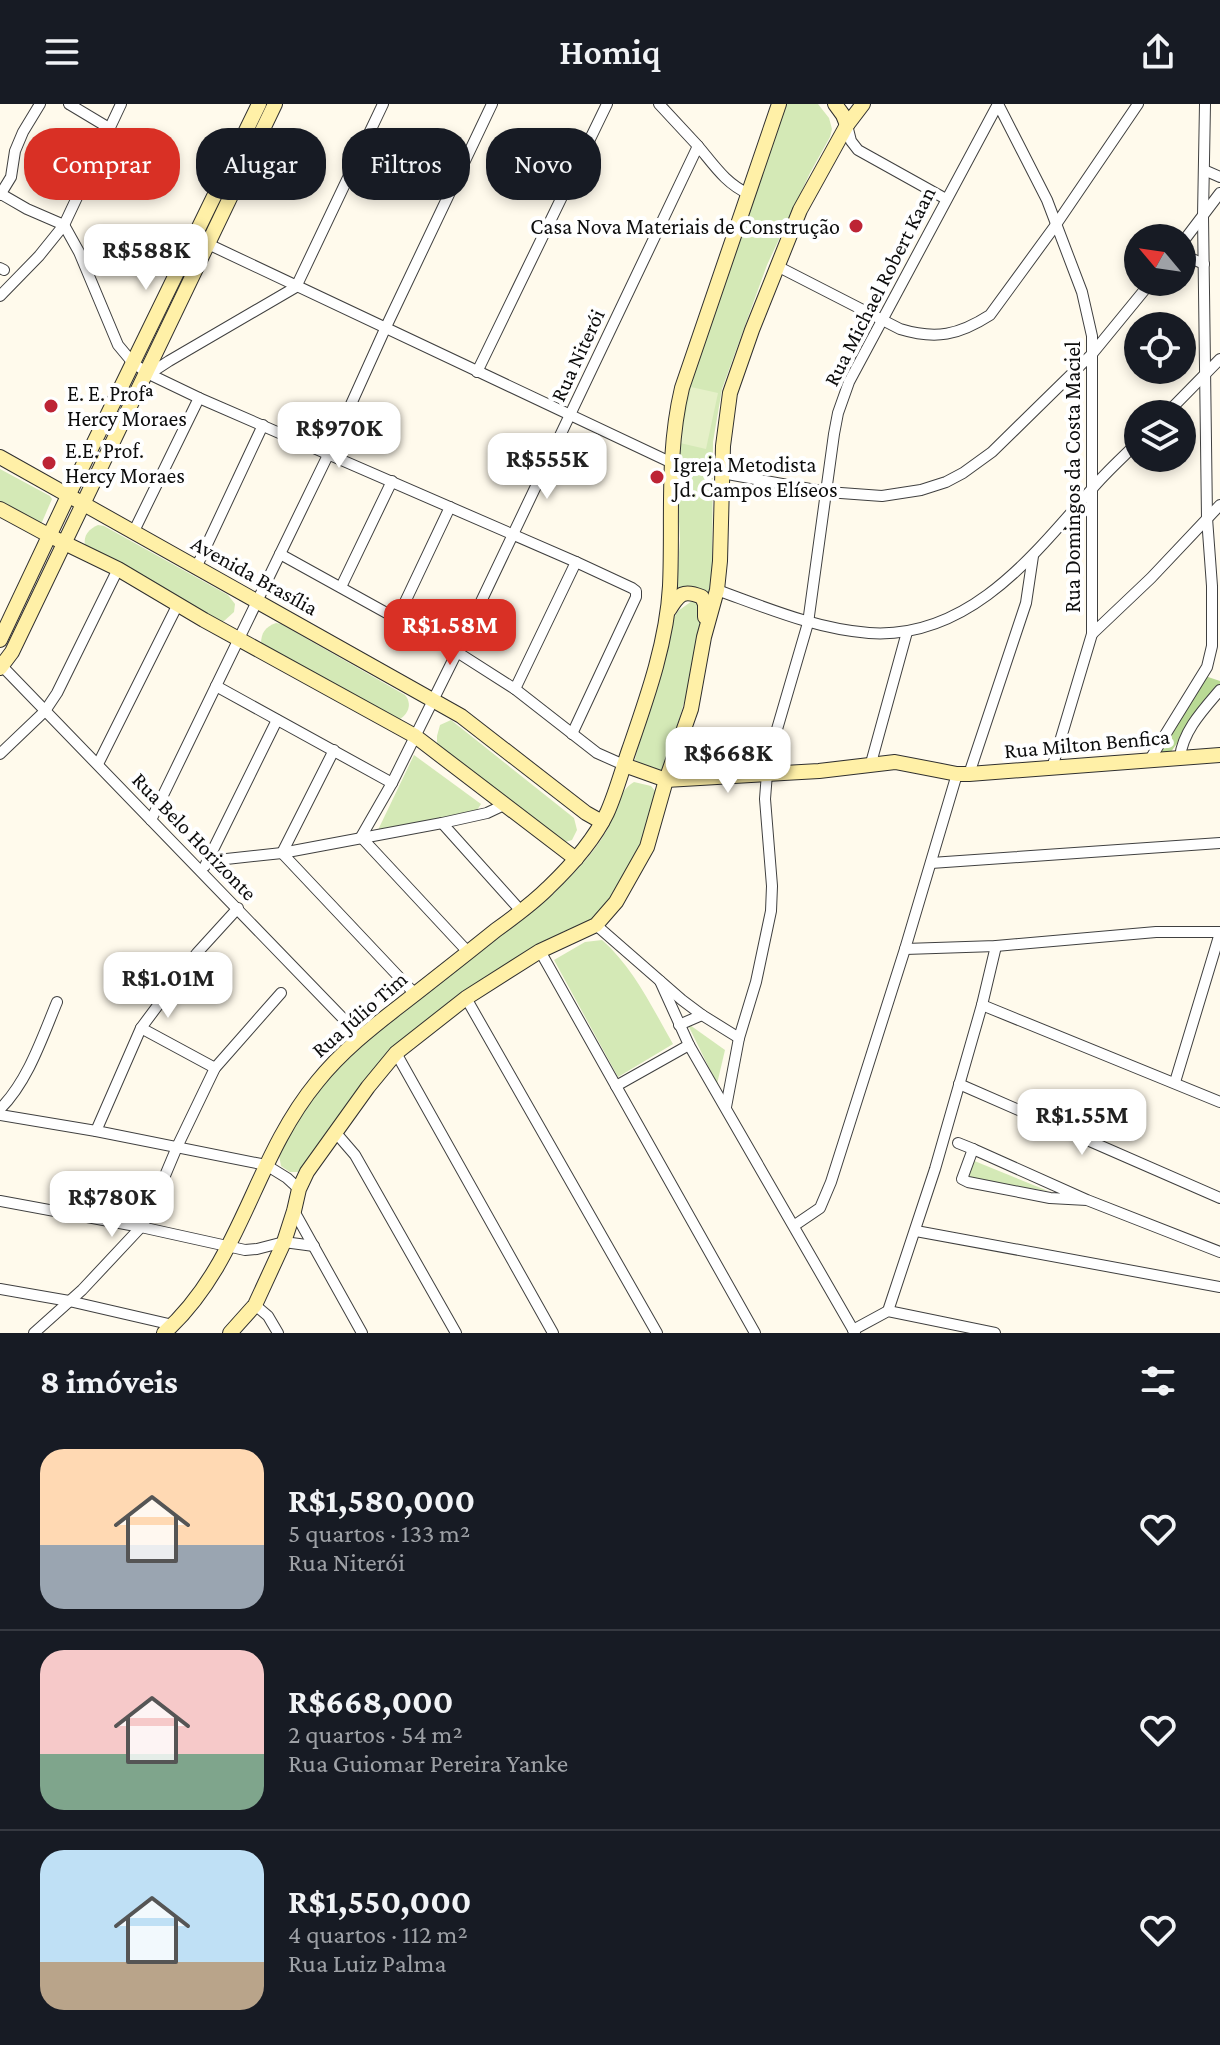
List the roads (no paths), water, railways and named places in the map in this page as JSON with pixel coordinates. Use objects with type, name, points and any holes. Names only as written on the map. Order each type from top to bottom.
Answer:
[{"type":"main road","points":[[1,666],[12,652],[57,539],[68,496],[259,104]]},
{"type":"main road","points":[[0,640],[57,539],[82,504],[148,373],[275,104]]},
{"type":"main road","name":"Rua Júlio Tim","points":[[169,1329],[213,1276],[230,1246],[266,1165],[299,1105],[319,1080],[361,1037],[547,890],[587,847],[608,811],[647,698],[668,611],[670,462],[677,408],[779,104]]},
{"type":"main road","points":[[835,104],[847,125]]},
{"type":"main road","points":[[230,1333],[255,1305],[284,1242],[307,1172],[396,1053],[466,998],[540,951],[596,925],[616,902],[647,847],[691,709],[704,637],[717,590],[725,420],[730,393],[800,210],[847,125],[863,104]]},
{"type":"main road","name":"Avenida Brasília","points":[[0,457],[461,716],[586,813],[602,822]]},
{"type":"main road","points":[[0,509],[118,569],[415,736],[576,859]]},
{"type":"main road","points":[[668,611],[682,594],[690,592],[702,597],[705,604],[704,637]]},
{"type":"main road","name":"Rua Milton Benfica","points":[[666,780],[819,771],[871,763],[895,762],[963,774],[1220,755]]},
{"type":"main road","points":[[673,760],[676,769],[687,779]]},
{"type":"main road","points":[[624,765],[666,780]]},
{"type":"street","points":[[40,104],[23,132],[15,151],[11,177],[0,195],[64,225],[79,252],[118,345],[133,363],[199,398],[512,533],[636,591],[636,597],[572,734]]},
{"type":"street","points":[[69,104],[109,128],[121,104]]},
{"type":"street","points":[[148,373],[296,287],[383,104]]},
{"type":"street","points":[[151,820],[329,453],[492,104]]},
{"type":"street","points":[[477,372],[607,104]]},
{"type":"street","points":[[659,104],[727,181],[749,194]]},
{"type":"street","name":"Rua Domingos da Costa Maciel","points":[[998,104],[1047,200],[1082,292],[1091,325],[1092,634],[1052,768]]},
{"type":"street","name":"Rua Michael Robert Kaan","points":[[726,1107],[739,1038],[756,982],[771,911],[765,799],[768,760],[808,623],[838,413],[849,382],[998,104]]},
{"type":"street","points":[[777,266],[900,329],[931,336],[946,335],[976,324],[990,315],[1138,104]]},
{"type":"street","points":[[1149,761],[1207,667],[1212,646],[1205,375],[1205,104]]},
{"type":"street","points":[[847,125],[851,141],[858,150],[946,199]]},
{"type":"street","name":"Rua Niterói","points":[[361,837],[392,783],[457,652],[698,146]]},
{"type":"street","points":[[830,156],[846,149],[858,150]]},
{"type":"street","points":[[1204,170],[1220,177]]},
{"type":"street","points":[[1196,225],[1220,193]]},
{"type":"street","points":[[0,296],[64,225],[76,200]]},
{"type":"street","points":[[208,244],[670,462]]},
{"type":"street","points":[[1196,261],[1204,264]]},
{"type":"street","points":[[722,473],[827,492],[882,496],[921,490],[946,482],[992,452],[1092,354],[1140,296]]},
{"type":"street","points":[[1180,400],[1220,359]]},
{"type":"street","points":[[169,361],[175,387]]},
{"type":"street","points":[[133,533],[199,398]]},
{"type":"street","points":[[196,568],[263,425]]},
{"type":"street","points":[[717,590],[808,623],[870,633],[907,632],[976,604],[1005,582],[1033,556],[1124,456]]},
{"type":"street","points":[[341,587],[392,481]]},
{"type":"street","points":[[1092,634],[1151,578],[1220,505]]},
{"type":"street","points":[[397,619],[450,507]]},
{"type":"street","points":[[280,554],[457,652],[515,689],[597,753],[624,765]]},
{"type":"street","points":[[795,1225],[820,1208],[831,1182],[931,863],[1026,603],[1033,556]]},
{"type":"street","points":[[515,689],[576,562]]},
{"type":"street","points":[[0,754],[45,711],[57,693],[118,569]]},
{"type":"street","points":[[98,764],[178,604]]},
{"type":"street","points":[[871,763],[907,632]]},
{"type":"street","name":"Rua Belo Horizonte","points":[[1,666],[151,820],[205,866],[238,908],[361,1037]]},
{"type":"street","points":[[1207,667],[1220,674]]},
{"type":"street","points":[[216,686],[392,783]]},
{"type":"street","points":[[1180,757],[1182,742],[1220,690]]},
{"type":"street","points":[[205,866],[277,720]]},
{"type":"street","points":[[282,853],[334,750]]},
{"type":"street","points":[[205,866],[442,823],[487,813],[506,804]]},
{"type":"street","points":[[442,823],[521,911]]},
{"type":"street","points":[[361,837],[468,952]]},
{"type":"street","points":[[931,863],[1220,843]]},
{"type":"street","points":[[282,853],[415,994]]},
{"type":"street","points":[[96,1131],[141,1028],[197,953],[238,908]]},
{"type":"street","points":[[596,925],[702,1015],[739,1038]]},
{"type":"street","points":[[905,949],[996,946],[1156,932],[1220,932],[1175,1082]]},
{"type":"street","points":[[660,981],[689,1045],[854,1331],[888,1311],[916,1231],[982,1005],[996,946]]},
{"type":"street","points":[[540,951],[755,1333]]},
{"type":"street","points":[[34,1333],[82,1290],[141,1227],[215,1068],[281,993]]},
{"type":"street","points":[[466,998],[657,1333]]},
{"type":"street","points":[[57,1002],[18,1086],[0,1112],[266,1165],[299,1189]]},
{"type":"street","points":[[982,1005],[1220,1102]]},
{"type":"street","points":[[679,1025],[702,1015]]},
{"type":"street","points":[[141,1028],[215,1068]]},
{"type":"street","points":[[616,1086],[689,1045]]},
{"type":"street","points":[[396,1053],[553,1333]]},
{"type":"street","points":[[959,1084],[1220,1198]]},
{"type":"street","points":[[336,1133],[355,1155],[456,1333]]},
{"type":"street","points":[[958,1143],[1087,1200],[1220,1252]]},
{"type":"street","points":[[973,1149],[963,1181],[1050,1198],[1087,1200]]},
{"type":"street","points":[[0,1201],[251,1250],[284,1242],[314,1246]]},
{"type":"street","points":[[294,1211],[362,1333]]},
{"type":"street","points":[[916,1231],[1220,1287]]},
{"type":"street","points":[[0,1289],[69,1301],[169,1329]]},
{"type":"street","points":[[255,1305],[268,1316],[278,1333]]},
{"type":"street","points":[[888,1311],[995,1333]]},
{"type":"place","name":"Casa Nova Materiais de Construção","points":[[856,226]]},
{"type":"place","name":"E. E. Profª Hercy Moraes","points":[[51,406]]},
{"type":"place","name":"E.E. Prof. Hercy Moraes","points":[[49,463]]},
{"type":"place","name":"Igreja Metodista Jd. Campos Elíseos","points":[[657,477]]}]
